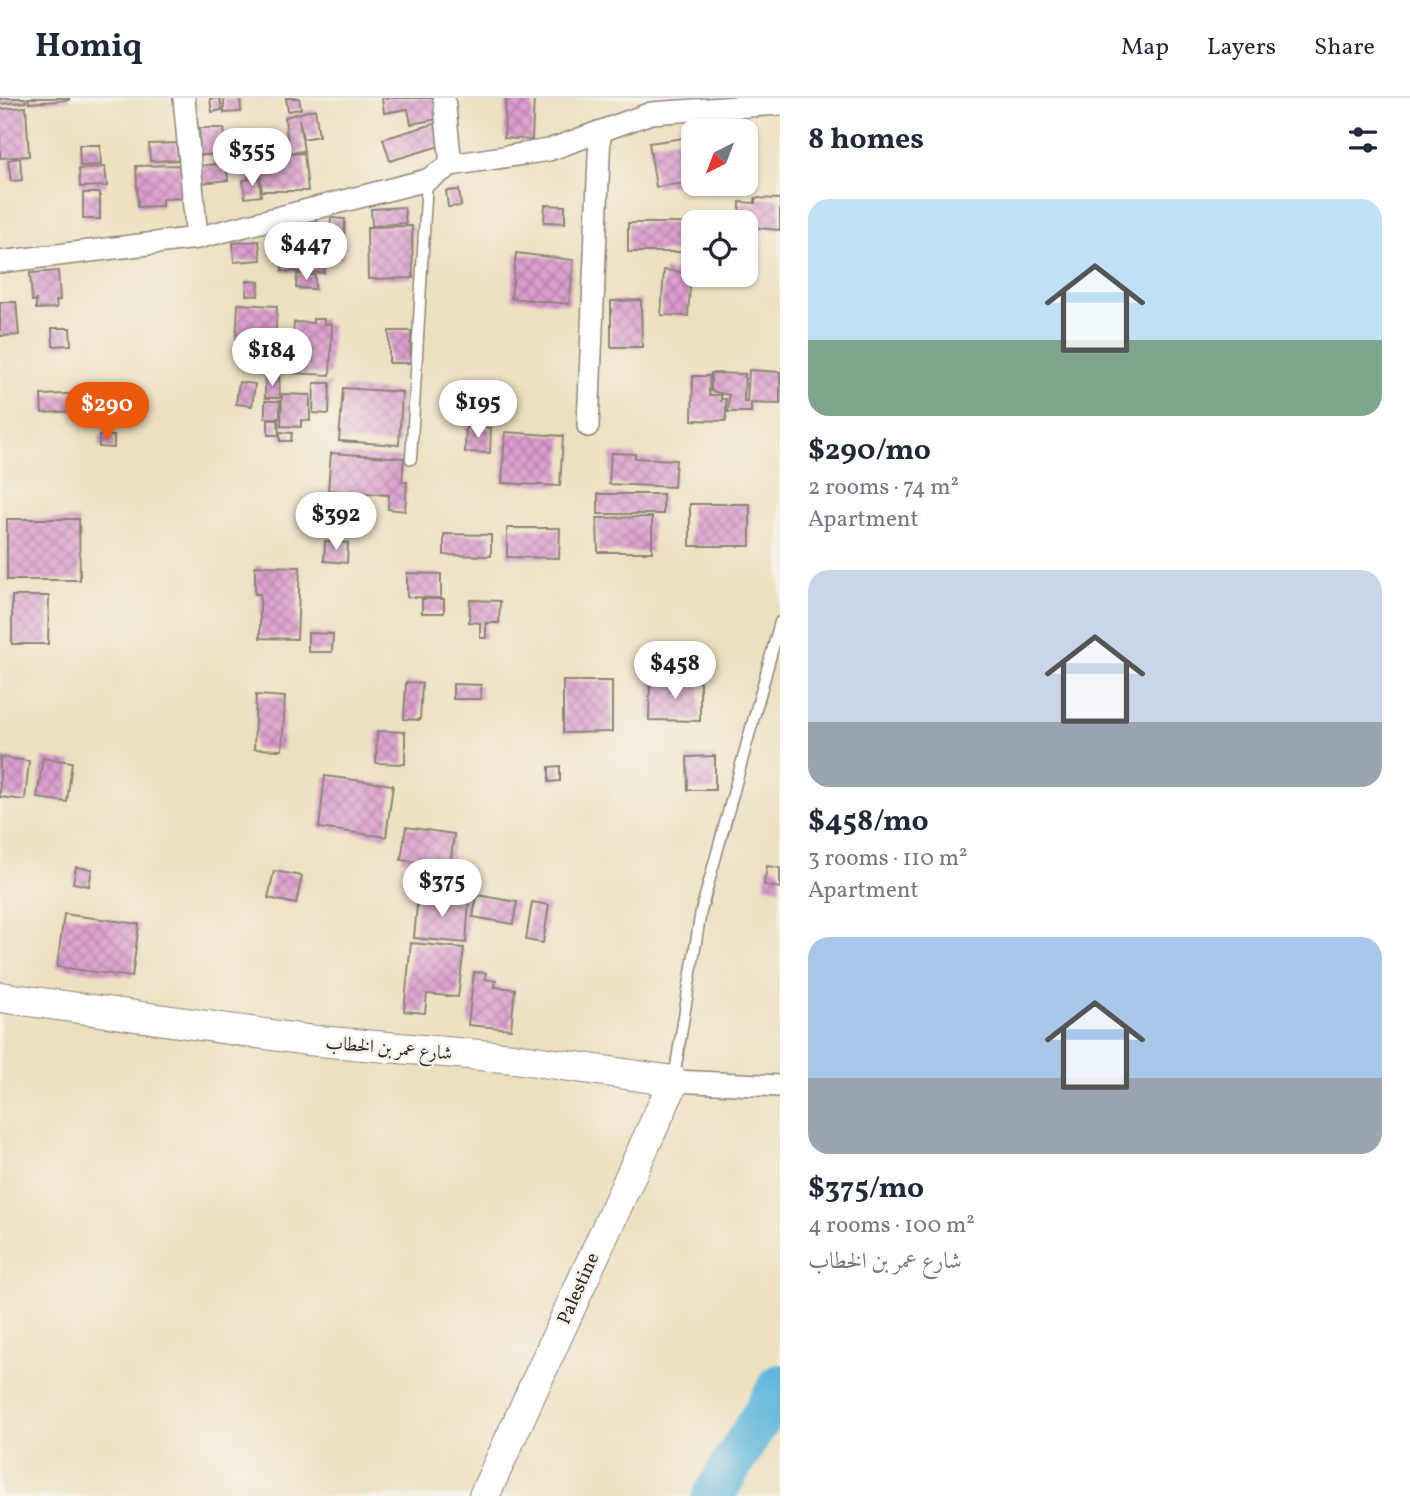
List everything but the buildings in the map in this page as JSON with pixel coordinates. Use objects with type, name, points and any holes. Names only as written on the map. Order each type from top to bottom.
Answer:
[{"type":"street","points":[[184,98],[197,238]]},
{"type":"street","points":[[444,98],[451,165]]},
{"type":"street","points":[[0,262],[197,238],[427,180],[451,165],[550,150],[600,132],[653,106],[780,104]]},
{"type":"street","points":[[588,426],[600,132]]},
{"type":"street","name":"شارع عمر بن الخطاب","points":[[0,998],[307,1040],[514,1058],[674,1081],[780,1086]]},
{"type":"street","name":"Palestine","points":[[484,1496],[674,1081]]},
{"type":"lane","points":[[411,459],[427,180]]},
{"type":"lane","points":[[674,1081],[701,911],[780,622]]},
{"type":"waterway","points":[[713,1496],[780,1385]]}]
